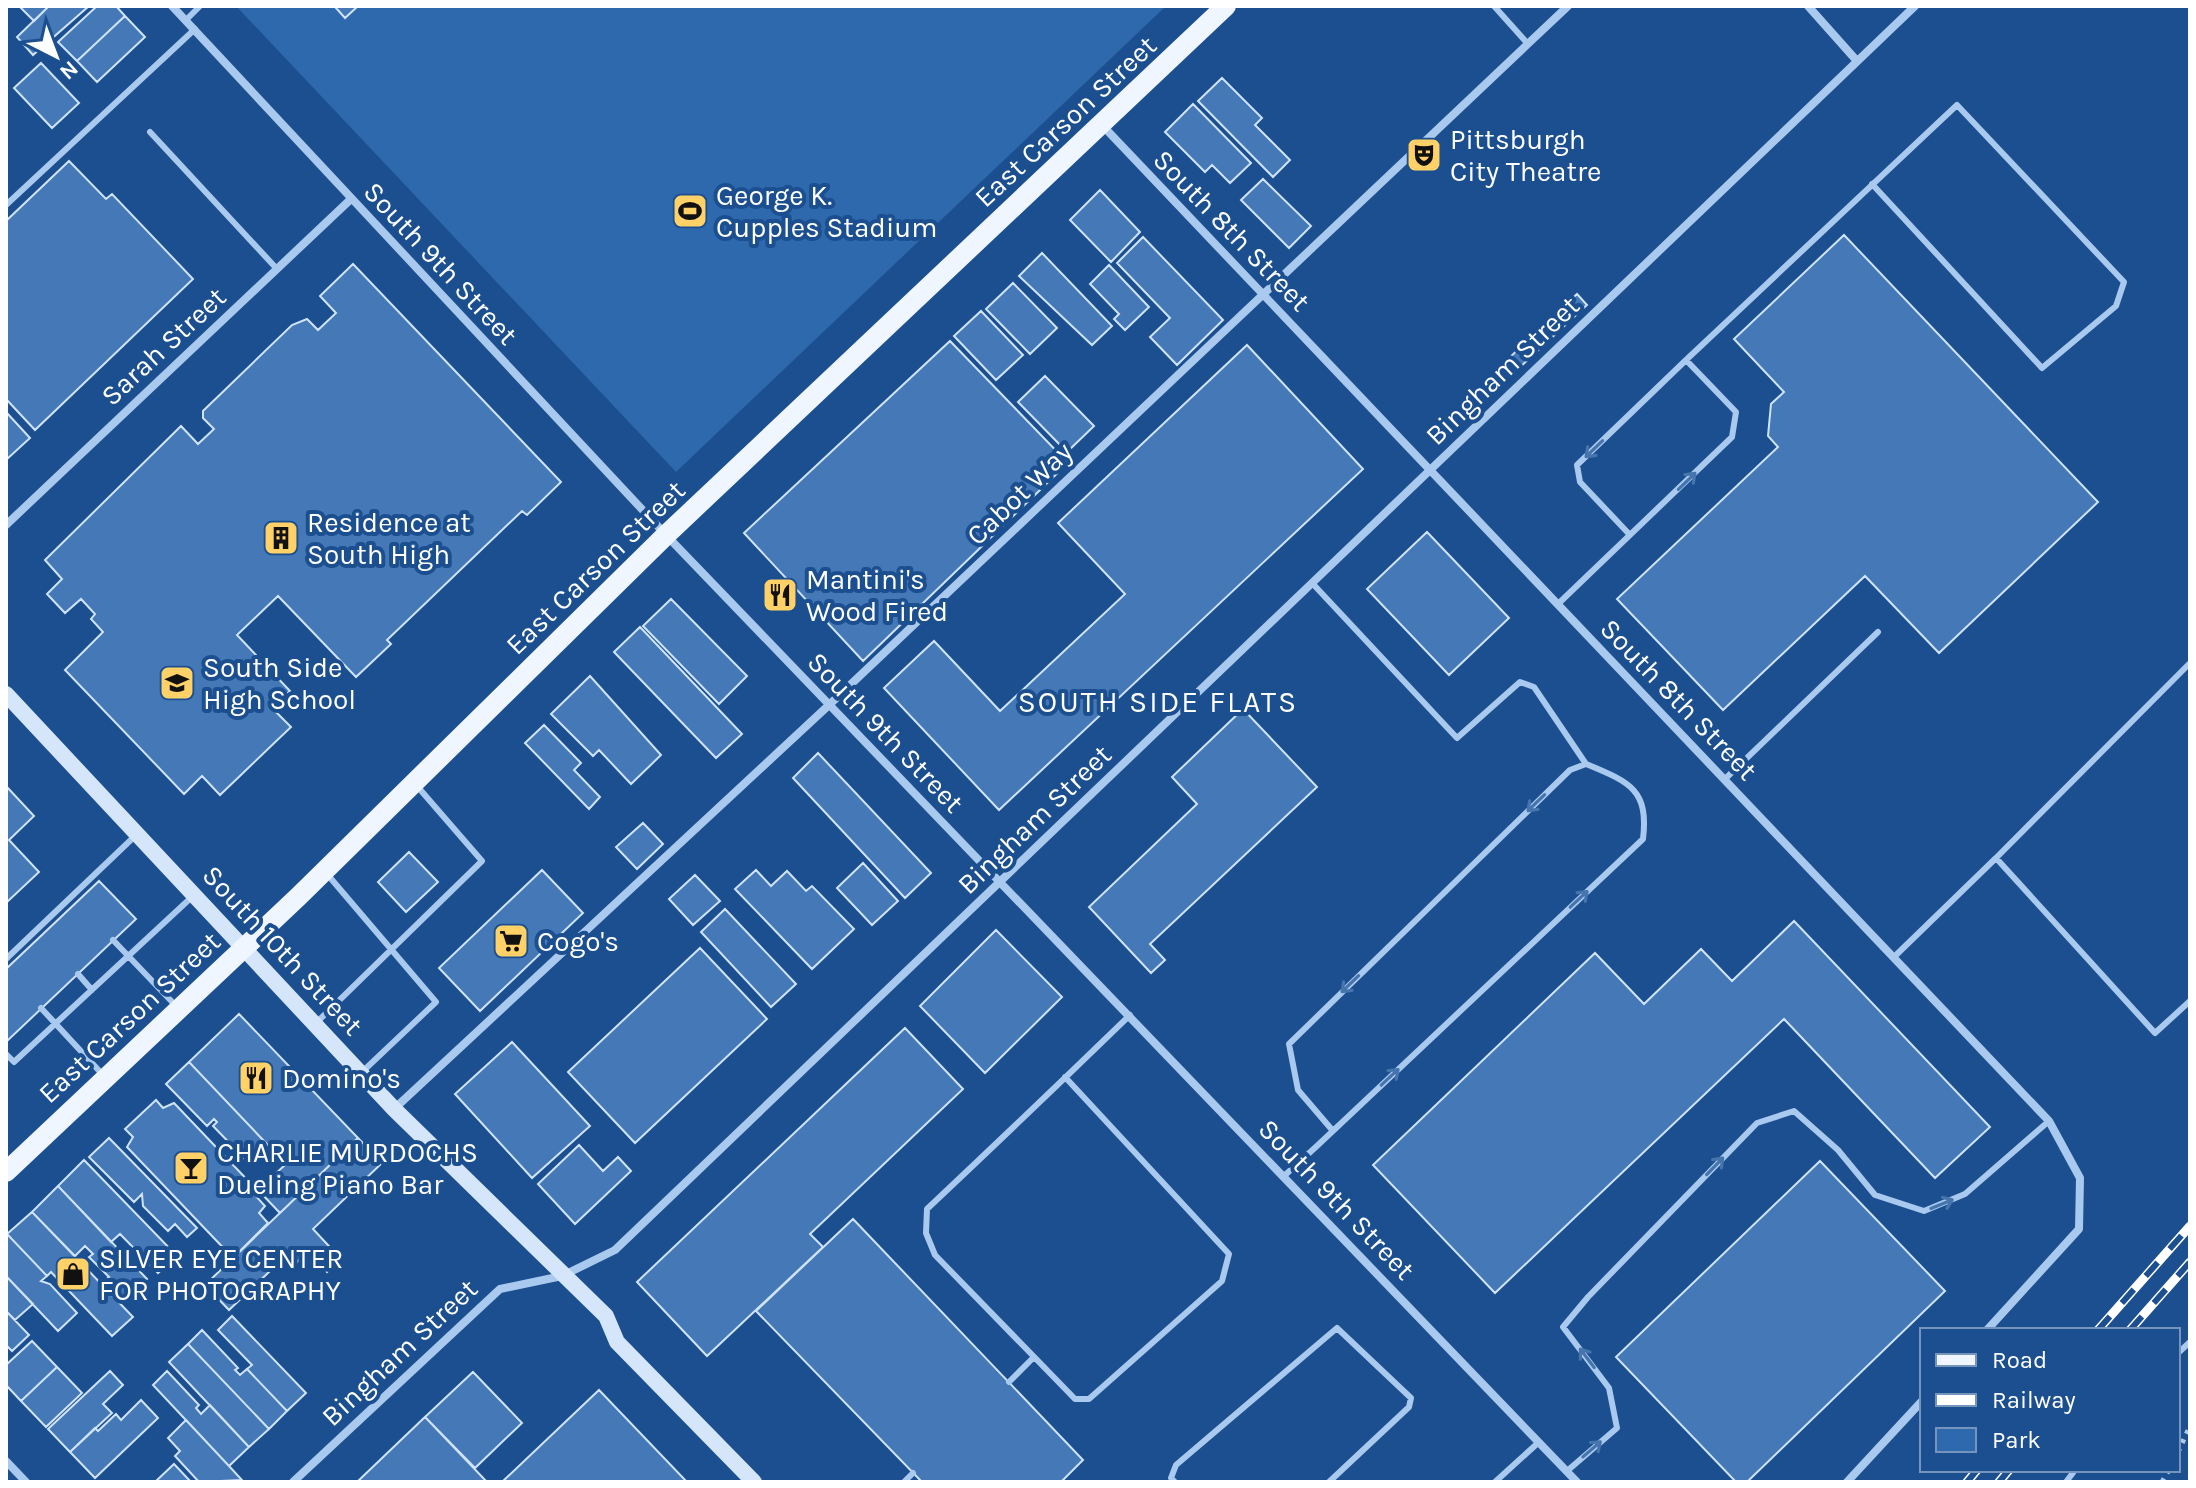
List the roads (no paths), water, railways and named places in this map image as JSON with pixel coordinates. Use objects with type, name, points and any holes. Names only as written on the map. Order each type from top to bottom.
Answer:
[{"type":"main road","name":"East Carson Street","points":[[6,1172],[415,784],[666,535],[1226,6]]},
{"type":"main road","name":"South 10th Street","points":[[6,694],[394,1109],[606,1316],[617,1342],[754,1482]]},
{"type":"street","name":"South 9th Street","points":[[172,6],[666,535],[1577,1482]]},
{"type":"street","name":"Cabot Way","points":[[394,1109],[829,705],[1568,6]]},
{"type":"street","points":[[1808,6],[1857,61]]},
{"type":"street","name":"Bingham Street","points":[[293,1482],[500,1289],[562,1276],[615,1250],[1915,6]]},
{"type":"street","name":"South 8th Street","points":[[1102,125],[2049,1121],[2080,1178],[2079,1229],[1989,1328]]},
{"type":"street","name":"Sarah Street","points":[[6,525],[351,199]]},
{"type":"street","points":[[1847,1482],[1920,1403]]},
{"type":"street","points":[[6,1461],[26,1482]]},
{"type":"lane","points":[[186,20],[200,6]]},
{"type":"lane","points":[[1494,6],[1528,44]]},
{"type":"lane","points":[[6,205],[195,29]]},
{"type":"lane","points":[[1630,535],[1580,482],[1577,465],[1686,360],[1872,184],[1957,105],[2124,282],[2116,306],[2042,368],[1872,184]]},
{"type":"lane","points":[[150,132],[277,269]]},
{"type":"lane","points":[[1558,604],[1732,437],[1736,412],[1686,360]]},
{"type":"lane","points":[[1284,1176],[1643,839],[1646,811],[1629,782],[1586,764],[1534,687],[1520,682],[1457,738],[1313,584]]},
{"type":"lane","points":[[1725,779],[1878,632]]},
{"type":"lane","points":[[1894,957],[2190,663]]},
{"type":"lane","points":[[1333,1131],[1298,1090],[1289,1044],[1570,770],[1586,764]]},
{"type":"lane","points":[[315,1025],[482,861],[415,784]]},
{"type":"lane","points":[[6,959],[39,933],[138,833]]},
{"type":"lane","points":[[1996,858],[2155,1033],[2190,1001]]},
{"type":"lane","points":[[324,871],[393,948],[436,1002],[361,1073]]},
{"type":"lane","points":[[6,1054],[14,1062],[195,894]]},
{"type":"lane","points":[[113,940],[178,1009]]},
{"type":"lane","points":[[78,974],[92,990]]},
{"type":"lane","points":[[41,1008],[105,1078]]},
{"type":"lane","points":[[1065,1077],[1229,1254],[1222,1281],[1089,1399],[1075,1399],[935,1255],[926,1233],[927,1209],[1065,1077],[1130,1015]]},
{"type":"lane","points":[[1567,1471],[1617,1428],[1609,1388],[1563,1327],[1588,1297],[1757,1123],[1794,1111],[1838,1150],[1875,1195],[1924,1211],[1965,1194],[2049,1121]]},
{"type":"lane","points":[[1175,1482],[1171,1478],[1176,1465],[1337,1328],[1411,1398],[1409,1407],[1329,1482]]},
{"type":"lane","points":[[1009,1382],[1034,1357]]},
{"type":"lane","points":[[1495,1482],[1539,1442]]},
{"type":"lane","points":[[904,1482],[913,1473]]},
{"type":"railway","points":[[2100,1328],[2190,1226]]},
{"type":"railway","points":[[2132,1328],[2190,1262]]},
{"type":"railway","points":[[1967,1482],[1975,1472]]},
{"type":"railway","points":[[1999,1482],[2007,1472]]},
{"type":"place","name":"Pittsburgh City Theatre","points":[[1424,155]]},
{"type":"place","name":"George K. Cupples Stadium","points":[[690,211]]},
{"type":"place","name":"Residence at South High","points":[[281,538]]},
{"type":"place","name":"Mantini's Wood Fired","points":[[780,595]]},
{"type":"place","name":"South Side High School","points":[[177,683]]},
{"type":"place","name":"Cogo's","points":[[511,941]]},
{"type":"place","name":"Domino's","points":[[256,1078]]},
{"type":"place","name":"CHARLIE MURDOCHS Dueling Piano Bar","points":[[191,1168]]},
{"type":"place","name":"SILVER EYE CENTER FOR PHOTOGRAPHY","points":[[73,1274]]},
{"type":"district","name":"SOUTH SIDE FLATS","points":[[1158,702]]}]
